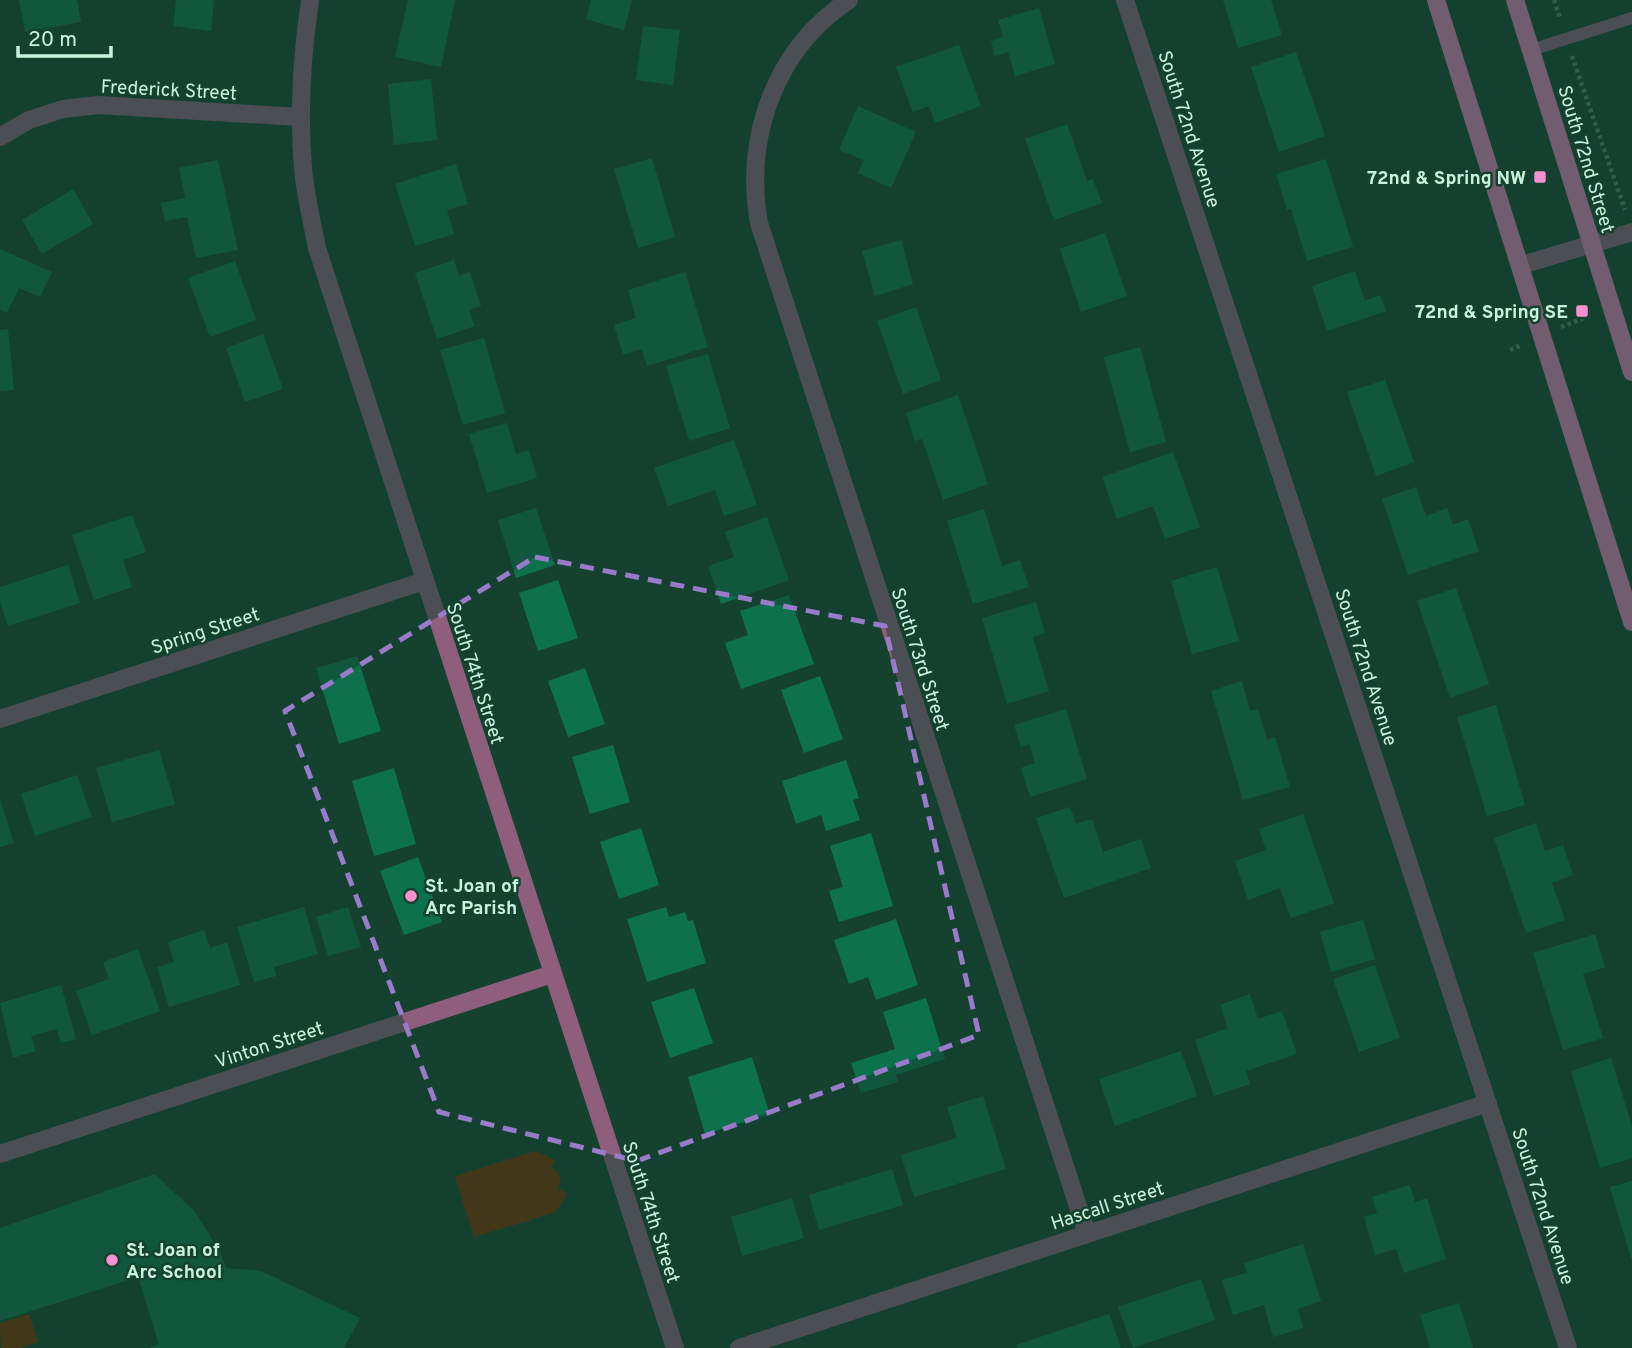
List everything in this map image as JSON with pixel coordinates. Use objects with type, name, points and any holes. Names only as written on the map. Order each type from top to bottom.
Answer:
[{"type":"main road","points":[[1436,0],[1544,334],[1632,622]]},
{"type":"main road","name":"South 72nd Street","points":[[1515,0],[1632,372]]},
{"type":"street","name":"South 74th Street","points":[[310,0],[300,117],[303,170],[317,248],[675,1348]]},
{"type":"street","name":"South 73rd Street","points":[[849,0],[804,40],[771,94],[760,125],[755,152],[755,201],[759,223],[1087,1234]]},
{"type":"street","name":"South 72nd Avenue","points":[[1125,0],[1568,1348]]},
{"type":"street","name":"Frederick Street","points":[[0,137],[29,120],[63,109],[98,105],[300,117]]},
{"type":"street","points":[[1522,265],[1632,232]]},
{"type":"street","name":"Spring Street","points":[[0,719],[424,581]]},
{"type":"street","name":"Vinton Street","points":[[0,1154],[552,974]]},
{"type":"street","name":"Hascall Street","points":[[739,1348],[1488,1103]]},
{"type":"lane","points":[[1531,50],[1632,18]]},
{"type":"path","points":[[1554,0],[1619,190]]},
{"type":"path","points":[[1510,350],[1612,307]]},
{"type":"highlighted area","points":[[535,557],[885,626],[979,1035],[637,1161],[439,1112],[285,711]]},
{"type":"shaded area","points":[[536,1151],[555,1160],[551,1168],[558,1172],[561,1181],[558,1188],[567,1194],[556,1212],[474,1237],[455,1176]]},
{"type":"shaded area","points":[[29,1314],[38,1342],[20,1348],[1,1348],[0,1323]]},
{"type":"building","points":[[19,0],[77,0],[81,22],[25,32]]},
{"type":"building","points":[[176,0],[214,0],[211,31],[173,26]]},
{"type":"building","points":[[408,0],[455,0],[441,67],[395,57]]},
{"type":"building","points":[[591,0],[632,0],[624,30],[586,19]]},
{"type":"building","points":[[1223,0],[1271,0],[1282,35],[1238,48]]},
{"type":"building","points":[[1039,8],[1055,64],[1015,76],[1008,52],[995,56],[991,41],[1003,37],[998,20]]},
{"type":"building","points":[[643,26],[680,30],[673,85],[636,80]]},
{"type":"building","points":[[959,45],[981,106],[935,123],[929,106],[913,112],[896,67]]},
{"type":"building","points":[[1296,52],[1325,136],[1279,152],[1251,67]]},
{"type":"building","points":[[431,79],[437,140],[394,145],[388,84]]},
{"type":"building","points":[[858,106],[916,132],[891,188],[858,173],[864,160],[839,150]]},
{"type":"building","points":[[1067,124],[1087,181],[1093,179],[1102,203],[1054,220],[1025,139]]},
{"type":"building","points":[[652,158],[675,237],[638,248],[614,169]]},
{"type":"building","points":[[1326,159],[1353,247],[1307,261],[1291,209],[1287,210],[1276,174]]},
{"type":"building","points":[[218,160],[238,250],[196,258],[187,217],[165,221],[161,203],[185,198],[179,168]]},
{"type":"building","points":[[456,164],[468,204],[447,210],[454,234],[415,246],[395,184]]},
{"type":"building","points":[[73,189],[93,224],[42,254],[22,220]]},
{"type":"building","points":[[1105,233],[1127,296],[1081,312],[1060,249]]},
{"type":"building","points":[[901,240],[913,284],[875,296],[862,251]]},
{"type":"building","points":[[0,249],[52,272],[40,297],[19,288],[7,313],[0,310]]},
{"type":"building","points":[[454,260],[459,276],[470,272],[481,306],[469,310],[475,326],[437,339],[415,273]]},
{"type":"building","points":[[235,261],[256,320],[210,337],[188,278]]},
{"type":"building","points":[[1355,271],[1365,301],[1380,295],[1386,311],[1327,331],[1312,286]]},
{"type":"building","points":[[685,272],[708,347],[647,366],[641,349],[623,355],[614,325],[636,318],[628,290]]},
{"type":"building","points":[[916,307],[941,380],[903,394],[877,321]]},
{"type":"building","points":[[8,329],[14,390],[0,391],[0,330]]},
{"type":"building","points":[[263,334],[283,389],[245,402],[226,348]]},
{"type":"building","points":[[484,338],[505,413],[463,425],[440,350]]},
{"type":"building","points":[[1140,347],[1166,442],[1130,452],[1104,357]]},
{"type":"building","points":[[708,354],[730,428],[689,441],[666,366]]},
{"type":"building","points":[[1385,380],[1414,462],[1376,476],[1347,392]]},
{"type":"building","points":[[958,395],[988,484],[943,500],[922,439],[915,441],[906,413]]},
{"type":"building","points":[[507,423],[516,454],[529,450],[537,478],[487,493],[469,434]]},
{"type":"building","points":[[734,440],[757,505],[724,516],[715,490],[668,506],[654,468]]},
{"type":"building","points":[[1173,452],[1200,527],[1165,539],[1153,506],[1117,519],[1102,477]]},
{"type":"building","points":[[1416,487],[1426,516],[1447,508],[1453,525],[1468,519],[1479,551],[1408,575],[1382,499]]},
{"type":"building","points":[[536,508],[555,565],[516,578],[498,520]]},
{"type":"building","points":[[984,509],[1002,566],[1020,560],[1029,587],[973,604],[947,521]]},
{"type":"building","points":[[132,515],[146,552],[123,560],[132,587],[94,600],[72,535]]},
{"type":"building","points":[[767,517],[789,580],[721,604],[708,566],[734,557],[725,532]]},
{"type":"building","points":[[68,565],[80,603],[8,626],[0,602],[0,587]]},
{"type":"building","points":[[1217,567],[1239,641],[1192,654],[1171,581]]},
{"type":"building","points":[[558,580],[578,638],[538,651],[519,593]]},
{"type":"building","points":[[1456,588],[1489,684],[1450,698],[1417,601]]},
{"type":"building","points":[[789,595],[814,664],[741,689],[725,643],[748,635],[740,611]]},
{"type":"building","points":[[1036,602],[1045,633],[1033,637],[1049,691],[1007,704],[982,618]]},
{"type":"building","points":[[357,656],[381,731],[339,744],[316,668]]},
{"type":"building","points":[[585,668],[605,724],[568,737],[548,681]]},
{"type":"building","points":[[820,676],[843,739],[804,753],[781,690]]},
{"type":"building","points":[[1242,681],[1250,711],[1258,709],[1267,740],[1275,737],[1290,787],[1243,800],[1211,691]]},
{"type":"building","points":[[1496,705],[1525,805],[1487,816],[1457,717]]},
{"type":"building","points":[[1066,709],[1087,779],[1030,797],[1021,768],[1035,763],[1029,744],[1021,747],[1014,725]]},
{"type":"building","points":[[613,745],[630,802],[590,814],[572,757]]},
{"type":"building","points":[[159,750],[175,804],[112,822],[96,768]]},
{"type":"building","points":[[846,760],[859,798],[853,800],[860,820],[826,831],[821,815],[796,824],[782,781]]},
{"type":"building","points":[[394,768],[416,844],[374,856],[352,781]]},
{"type":"building","points":[[77,775],[92,817],[35,836],[21,794]]},
{"type":"building","points":[[0,799],[14,843],[0,847]]},
{"type":"building","points":[[1070,807],[1076,824],[1092,819],[1103,852],[1141,839],[1151,868],[1064,898],[1036,818]]},
{"type":"building","points":[[1303,814],[1334,903],[1291,918],[1280,888],[1248,900],[1235,861],[1266,850],[1259,829]]},
{"type":"building","points":[[1536,823],[1545,851],[1563,845],[1573,875],[1552,883],[1565,920],[1526,933],[1494,838]]},
{"type":"building","points":[[641,828],[659,885],[619,899],[600,842]]},
{"type":"building","points":[[871,833],[893,906],[839,922],[829,891],[843,887],[830,846]]},
{"type":"building","name":"St. Joan of Arc Parish","points":[[418,857],[442,922],[404,935],[380,871]]},
{"type":"building","points":[[304,907],[318,954],[274,967],[276,976],[254,982],[237,927]]},
{"type":"building","points":[[348,907],[361,947],[328,956],[316,917]]},
{"type":"building","points":[[666,907],[669,917],[685,912],[688,921],[693,920],[706,963],[647,982],[627,919]]},
{"type":"building","points":[[896,919],[918,985],[876,1000],[868,977],[849,984],[834,940]]},
{"type":"building","points":[[1363,920],[1375,959],[1331,972],[1320,932]]},
{"type":"building","points":[[204,930],[210,948],[227,942],[240,985],[169,1007],[157,967],[174,962],[168,942]]},
{"type":"building","points":[[1595,934],[1605,967],[1583,974],[1603,1038],[1563,1050],[1533,953]]},
{"type":"building","points":[[138,949],[160,1011],[92,1035],[76,991],[109,979],[103,962]]},
{"type":"building","points":[[1375,965],[1400,1038],[1359,1052],[1333,979]]},
{"type":"building","points":[[61,985],[76,1039],[61,1043],[57,1029],[31,1036],[36,1051],[13,1058],[0,1003]]},
{"type":"building","points":[[694,988],[713,1043],[670,1058],[651,1002]]},
{"type":"building","points":[[1250,994],[1258,1019],[1282,1011],[1297,1054],[1246,1071],[1250,1084],[1214,1096],[1195,1040],[1228,1028],[1220,1005]]},
{"type":"building","points":[[926,998],[945,1059],[896,1075],[898,1082],[861,1093],[851,1063],[895,1049],[883,1012]]},
{"type":"building","points":[[1181,1051],[1197,1096],[1115,1126],[1099,1079]]},
{"type":"building","points":[[752,1057],[770,1115],[705,1134],[688,1077]]},
{"type":"building","points":[[1611,1058],[1632,1126],[1632,1158],[1600,1168],[1571,1071]]},
{"type":"building","points":[[983,1096],[1006,1169],[914,1197],[901,1155],[957,1138],[947,1107]]},
{"type":"building","points":[[892,1169],[903,1205],[819,1230],[809,1195]]},
{"type":"building","name":"St. Joan of Arc School","points":[[155,1174],[195,1212],[220,1252],[226,1268],[261,1271],[360,1318],[344,1348],[149,1348],[159,1344],[138,1277],[0,1321],[0,1228]]},
{"type":"building","points":[[1632,1181],[1632,1259],[1631,1259],[1610,1187]]},
{"type":"building","points":[[1410,1185],[1415,1202],[1427,1198],[1446,1259],[1404,1273],[1396,1249],[1375,1255],[1364,1217],[1377,1213],[1372,1197]]},
{"type":"building","points":[[792,1198],[804,1238],[742,1256],[731,1217]]},
{"type":"building","points":[[1303,1244],[1321,1301],[1298,1309],[1303,1328],[1273,1337],[1264,1305],[1233,1315],[1222,1280],[1247,1273],[1244,1263]]},
{"type":"building","points":[[1201,1279],[1215,1320],[1133,1348],[1118,1307]]},
{"type":"building","points":[[1459,1303],[1473,1348],[1430,1348],[1420,1315]]},
{"type":"building","points":[[1109,1314],[1121,1348],[1017,1348],[1016,1345]]},
{"type":"place","name":"72nd & Spring NW","points":[[1540,177]]},
{"type":"place","name":"72nd & Spring SE","points":[[1582,311]]},
{"type":"place","name":"St. Joan of Arc Parish","points":[[411,896]]},
{"type":"place","name":"St. Joan of Arc School","points":[[112,1260]]}]
